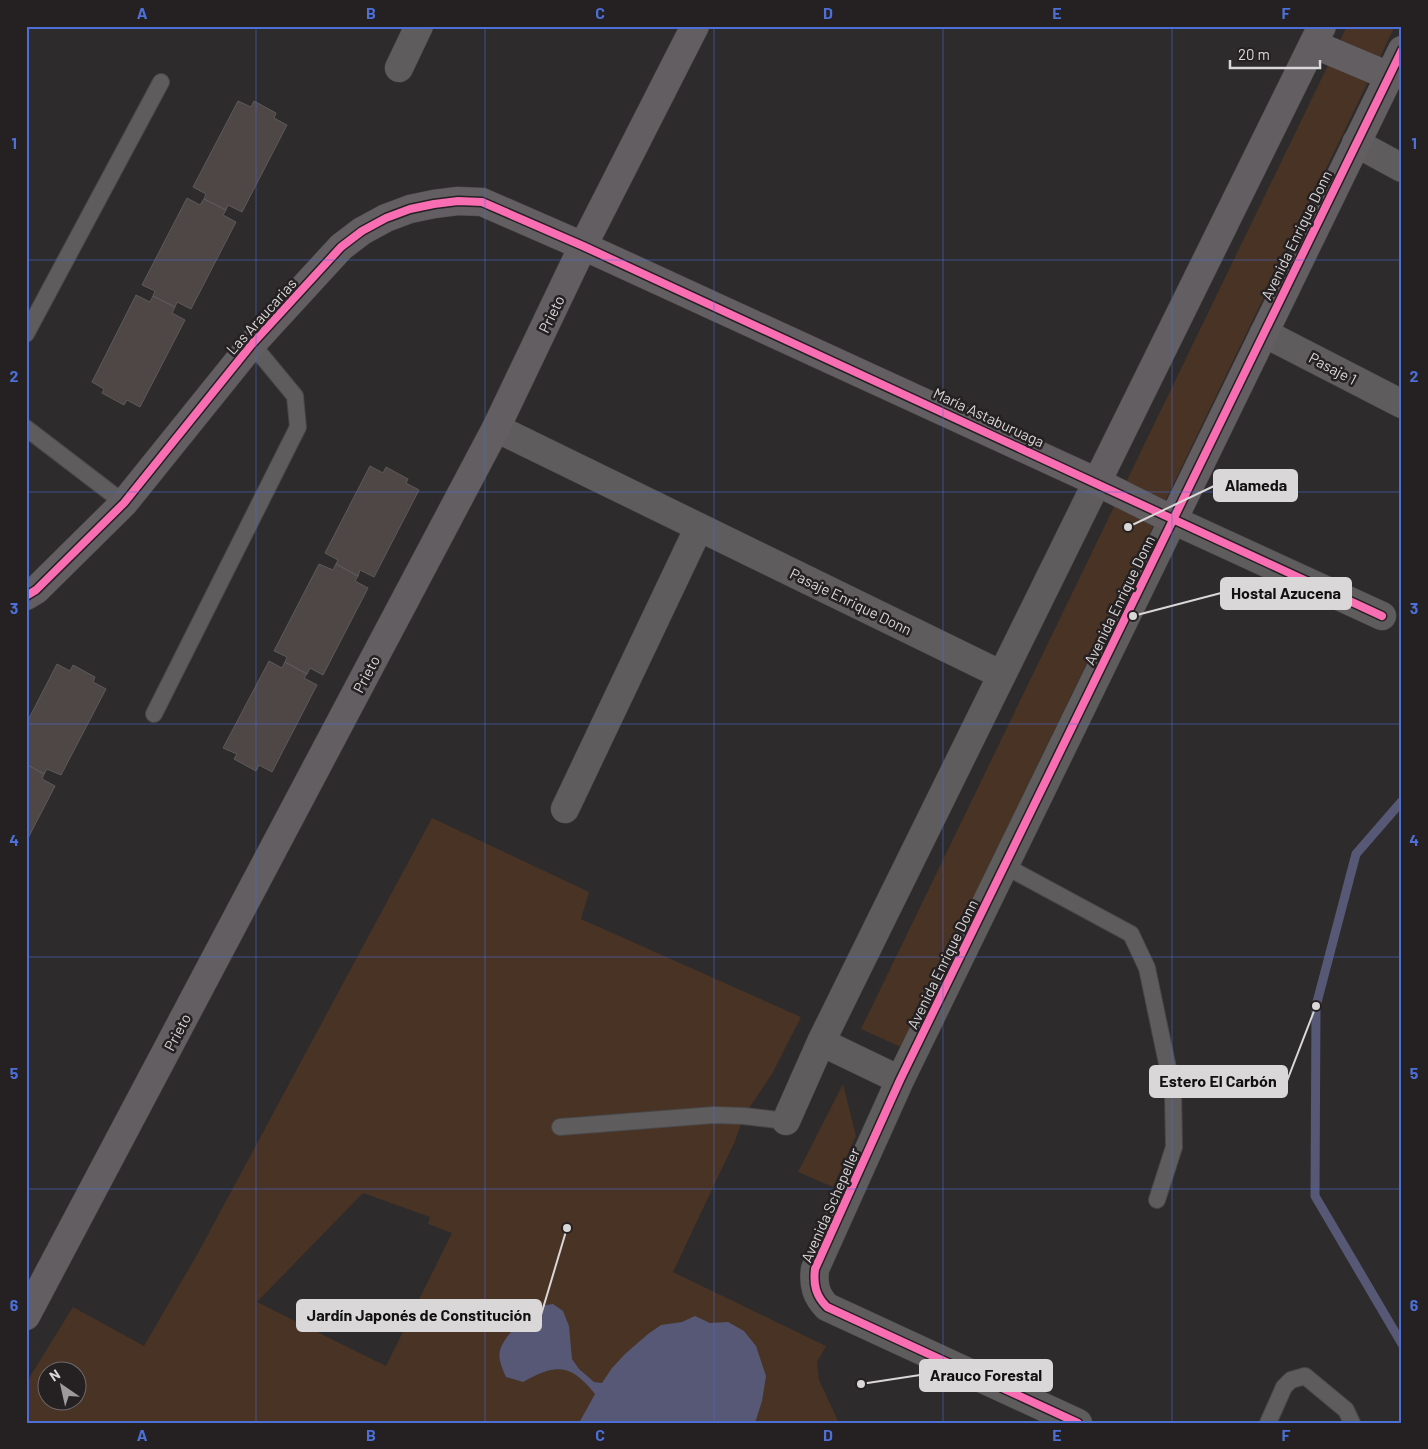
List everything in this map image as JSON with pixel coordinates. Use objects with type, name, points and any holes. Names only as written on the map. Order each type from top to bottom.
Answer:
[{"type":"street","points":[[399,68],[419,26]]},
{"type":"street","name":"Prieto","points":[[26,1316],[496,428],[583,246],[695,26]]},
{"type":"street","points":[[786,1121],[821,1042],[1317,35],[1389,76]]},
{"type":"street","name":"Avenida Enrique Donn","points":[[900,1080],[1402,50]]},
{"type":"street","points":[[1356,143],[1402,168]]},
{"type":"street","name":"Las Araucarias","points":[[26,596],[36,590],[124,503],[252,344],[341,247],[362,231],[386,218],[410,209],[458,201],[482,202],[583,246]]},
{"type":"street","name":"María Astaburuaga","points":[[583,246],[1097,482],[1173,520],[1382,616]]},
{"type":"street","name":"Pasaje 1","points":[[1264,332],[1402,404]]},
{"type":"street","name":"Pasaje Enrique Donn","points":[[496,428],[1002,675]]},
{"type":"street","points":[[564,809],[700,527]]},
{"type":"street","points":[[821,1042],[900,1080]]},
{"type":"street","name":"Avenida Schepeller","points":[[900,1080],[815,1269],[815,1291],[824,1304],[836,1312],[1078,1423]]},
{"type":"lane","points":[[26,334],[161,82]]},
{"type":"lane","points":[[154,714],[298,426],[295,396],[252,344]]},
{"type":"lane","points":[[26,428],[124,503]]},
{"type":"lane","points":[[1004,866],[1131,934],[1147,968],[1173,1092],[1174,1147],[1157,1200]]},
{"type":"lane","points":[[560,1127],[714,1115],[786,1121]]},
{"type":"lane","points":[[1268,1423],[1284,1387],[1291,1380],[1305,1376],[1346,1410],[1352,1423]]},
{"type":"shaded area","points":[[1347,26],[1395,26],[901,1047],[861,1029]]},
{"type":"shaded area","points":[[432,818],[589,892],[581,919],[801,1017],[772,1074],[744,1116],[735,1141],[673,1272],[826,1346],[817,1362],[819,1380],[839,1423],[26,1423],[26,1383],[38,1364],[38,1412],[88,1412],[88,1362],[39,1362],[73,1307],[144,1346],[198,1253]],"holes":[[[363,1193],[430,1217],[428,1224],[452,1233],[386,1366],[257,1302]]]},
{"type":"shaded area","points":[[843,1084],[856,1136],[833,1187],[798,1172]]},
{"type":"water","points":[[553,1304],[563,1311],[569,1326],[572,1359],[579,1369],[594,1382],[602,1383],[625,1354],[661,1325],[682,1322],[695,1316],[710,1323],[728,1322],[744,1331],[756,1346],[766,1376],[762,1401],[755,1423],[579,1423],[595,1394],[578,1377],[571,1372],[554,1370],[523,1382],[506,1377],[501,1364],[500,1349],[511,1332],[506,1326],[511,1321],[505,1315],[511,1309],[517,1314],[523,1307],[529,1313],[540,1306]]},
{"type":"building","points":[[238,101],[251,107],[254,101],[276,113],[274,118],[287,125],[242,212],[228,205],[226,210],[204,199],[206,194],[193,187]]},
{"type":"building","points":[[187,198],[200,205],[204,199],[226,210],[223,215],[236,222],[191,309],[177,302],[175,307],[153,296],[155,291],[142,285]]},
{"type":"building","points":[[136,295],[150,302],[153,296],[175,307],[172,313],[185,320],[140,407],[127,400],[124,405],[102,393],[104,389],[92,382]]},
{"type":"building","points":[[370,466],[383,473],[386,467],[408,479],[406,483],[419,490],[374,577],[360,570],[358,576],[336,564],[338,560],[325,553]]},
{"type":"building","points":[[319,564],[333,570],[336,564],[358,576],[355,581],[368,588],[323,675],[310,668],[307,674],[285,662],[287,657],[274,651]]},
{"type":"building","points":[[269,661],[282,668],[285,662],[307,674],[304,678],[317,685],[272,772],[259,765],[256,771],[234,759],[237,754],[223,748]]},
{"type":"building","points":[[57,664],[70,671],[73,665],[95,677],[93,682],[106,689],[61,775],[47,769],[44,774],[26,764],[26,724]]},
{"type":"building","points":[[26,764],[44,774],[42,779],[55,786],[26,842]]},
{"type":"waterway","points":[[1402,801],[1356,854],[1316,1006],[1315,1196],[1402,1344]]},
{"type":"cycle path","points":[[1078,1423],[827,1307],[820,1299],[816,1290],[814,1280],[815,1269],[900,1080],[1402,50]]},
{"type":"cycle path","points":[[26,596],[36,590],[124,503],[252,344],[341,247],[362,231],[386,218],[410,209],[458,201],[482,202],[583,246],[1382,616]]},
{"type":"place","name":"Alameda","points":[[1128,527]]},
{"type":"place","name":"Hostal Azucena","points":[[1133,616]]},
{"type":"place","name":"Estero El Carbón","points":[[1316,1006]]},
{"type":"place","name":"Jardín Japonés de Constitución","points":[[567,1228]]},
{"type":"place","name":"Arauco Forestal","points":[[861,1384]]}]
